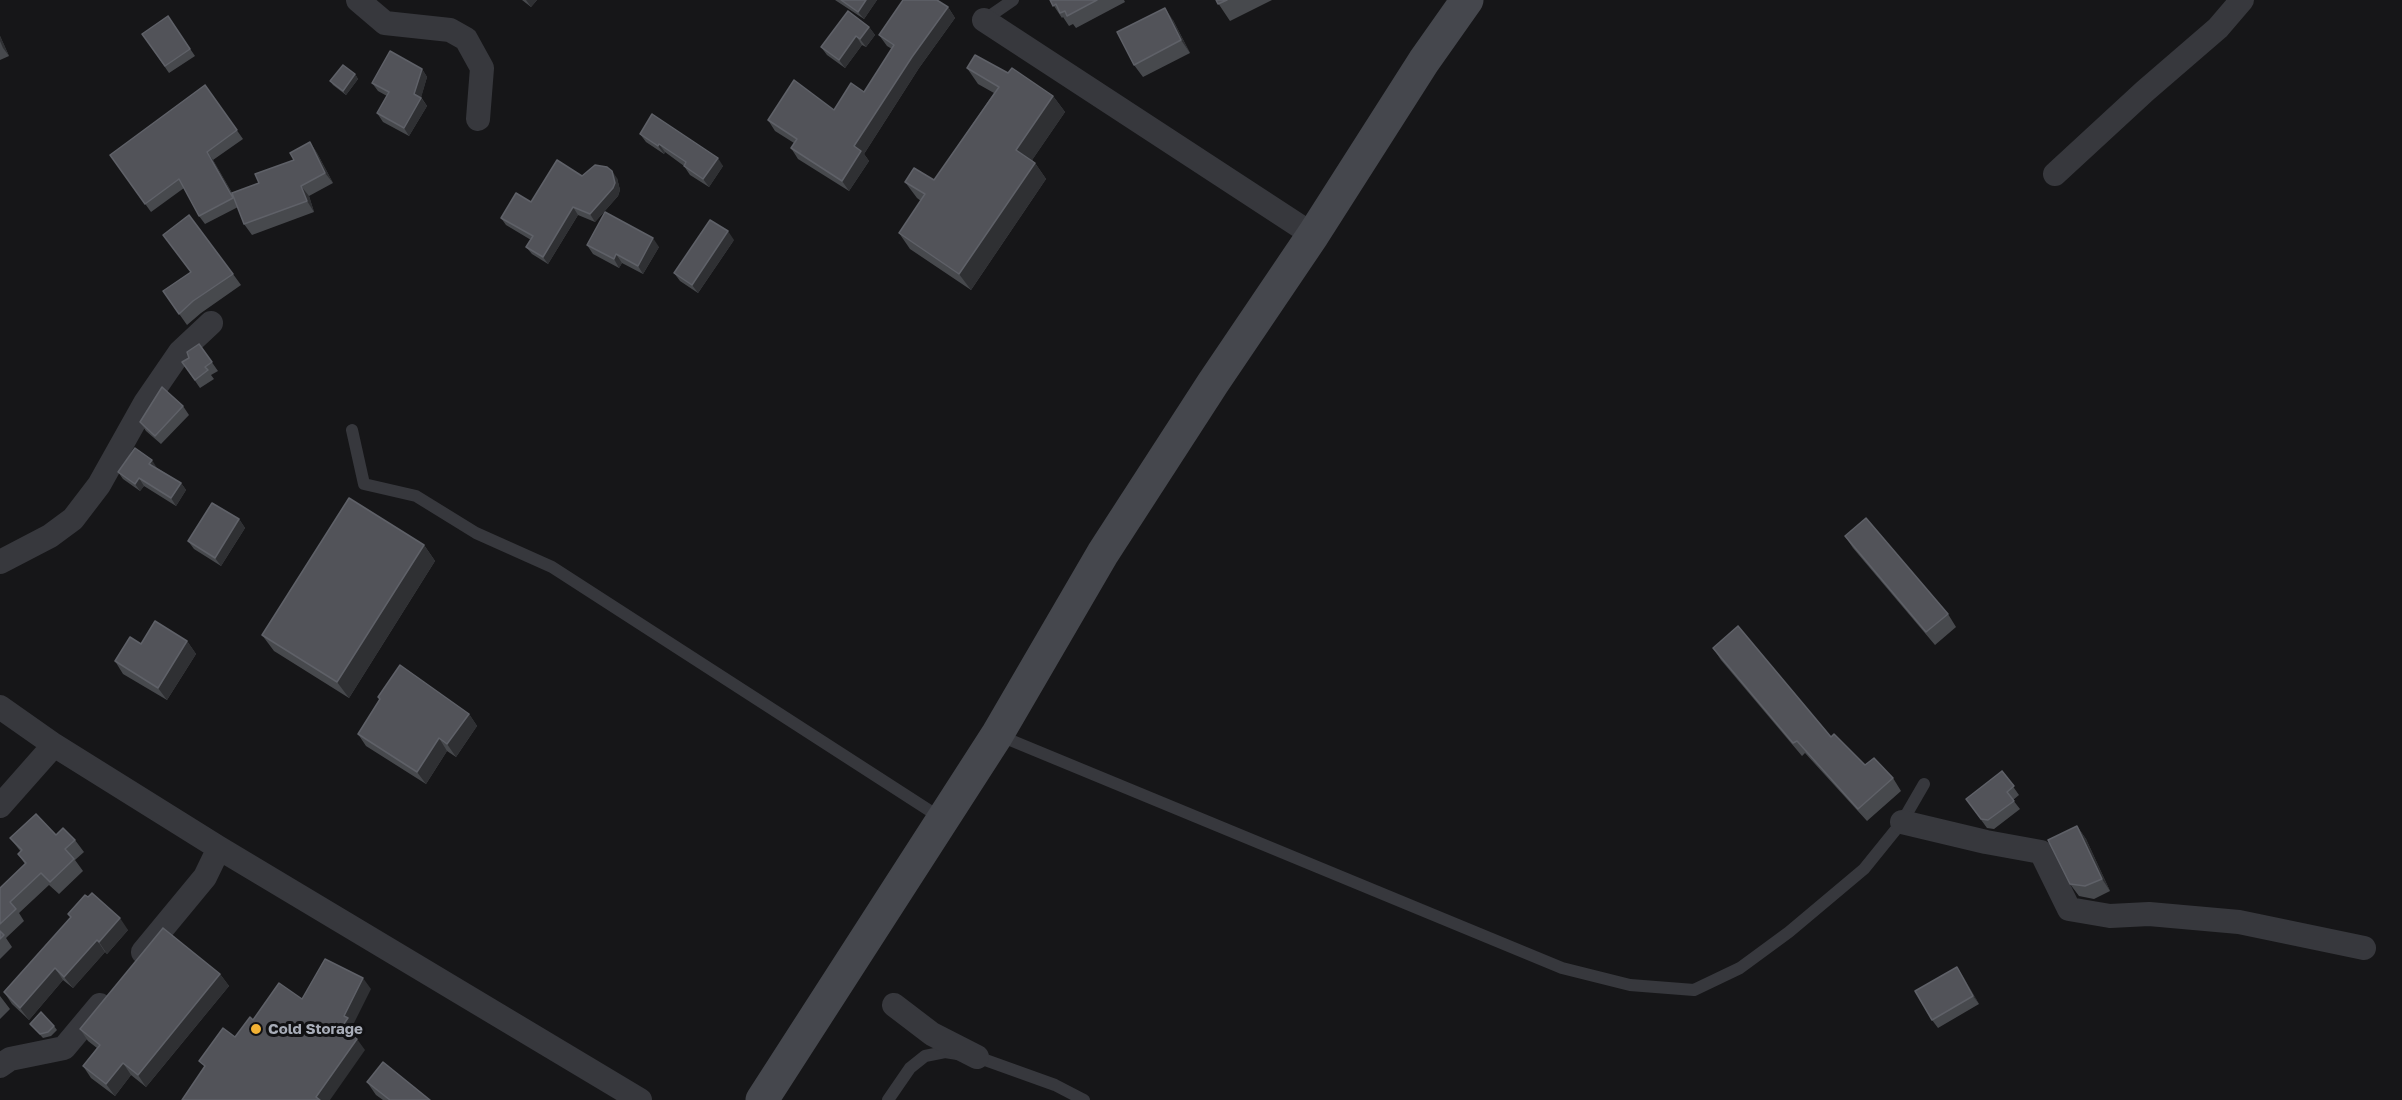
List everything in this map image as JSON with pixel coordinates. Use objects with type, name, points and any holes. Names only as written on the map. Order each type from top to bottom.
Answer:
[{"type":"main road","points":[[762,1100],[997,735],[1110,543],[1213,383],[1467,0]]},
{"type":"street","points":[[358,0],[385,23],[450,30],[466,39],[482,68],[478,119]]},
{"type":"street","points":[[2055,174],[2218,28],[2242,0]]},
{"type":"street","points":[[984,20],[1313,235]]},
{"type":"street","points":[[0,562],[50,536],[73,519],[99,485],[146,403],[180,352],[211,323]]},
{"type":"street","points":[[0,707],[54,745],[219,848],[639,1100]]},
{"type":"street","points":[[0,806],[54,745]]},
{"type":"street","points":[[1902,822],[1986,842],[2041,852],[2068,909],[2110,916],[2149,914],[2239,922],[2364,948]]},
{"type":"street","points":[[0,1066],[10,1059],[64,1048],[205,877],[219,848]]},
{"type":"street","points":[[894,1005],[932,1034],[977,1057]]},
{"type":"lane","points":[[984,20],[1013,0]]},
{"type":"lane","points":[[352,430],[364,484],[416,496],[476,533],[552,567],[942,818]]},
{"type":"lane","points":[[997,735],[1562,968],[1630,985],[1694,990],[1740,968],[1788,932],[1864,869],[1902,822],[1924,784]]},
{"type":"lane","points":[[888,1100],[910,1068],[925,1056],[945,1052],[977,1057],[1055,1085],[1084,1100]]},
{"type":"building","points":[[841,0],[866,0],[858,12]]},
{"type":"building","points":[[903,0],[937,0],[948,7],[912,57],[854,146],[861,151],[842,181],[791,148],[797,139],[768,120],[794,80],[834,110],[851,83],[864,92],[894,45],[879,35]]},
{"type":"building","points":[[1050,0],[1097,0],[1067,16],[1065,11],[1060,13],[1056,4],[1053,6]]},
{"type":"building","points":[[1165,8],[1181,40],[1134,65],[1117,32]]},
{"type":"building","points":[[848,11],[869,27],[860,39],[856,36],[839,60],[821,47]]},
{"type":"building","points":[[168,16],[190,49],[165,66],[142,34]]},
{"type":"building","points":[[390,51],[422,69],[414,94],[421,98],[404,128],[377,113],[389,92],[372,83]]},
{"type":"building","points":[[975,55],[1008,73],[1012,68],[1053,96],[1016,150],[1035,163],[959,274],[899,233],[925,194],[905,182],[914,168],[934,180],[999,87],[967,68]]},
{"type":"building","points":[[343,65],[355,74],[343,91],[330,81]]},
{"type":"building","points":[[205,85],[237,130],[207,152],[233,198],[199,216],[179,179],[145,204],[110,155]]},
{"type":"building","points":[[652,114],[718,158],[703,179],[684,166],[686,162],[640,134]]},
{"type":"building","points":[[310,142],[325,173],[301,186],[307,201],[244,224],[232,193],[259,183],[255,174],[294,160],[290,153]]},
{"type":"building","points":[[557,160],[582,176],[595,165],[607,167],[612,171],[615,183],[590,214],[573,207],[543,257],[526,247],[533,236],[501,218],[516,193],[531,202]]},
{"type":"building","points":[[605,212],[653,238],[638,266],[616,254],[614,259],[587,245]]},
{"type":"building","points":[[189,215],[233,274],[193,301],[179,314],[163,291],[191,272],[163,235]]},
{"type":"building","points":[[710,220],[728,231],[692,285],[674,273]]},
{"type":"building","points":[[199,344],[212,362],[205,367],[208,370],[195,380],[182,362],[189,358],[187,352]]},
{"type":"building","points":[[162,387],[183,406],[155,436],[140,422]]},
{"type":"building","points":[[135,448],[152,460],[149,464],[181,483],[171,498],[139,478],[135,484],[118,472]]},
{"type":"building","points":[[349,498],[424,545],[337,682],[262,635]]},
{"type":"building","points":[[212,503],[239,519],[215,558],[188,541]]},
{"type":"building","points":[[1866,518],[1948,614],[1926,632],[1845,536]]},
{"type":"building","points":[[155,621],[187,641],[158,688],[115,661],[130,637],[141,644]]},
{"type":"building","points":[[1738,626],[1831,737],[1834,734],[1865,765],[1874,758],[1893,778],[1858,809],[1797,741],[1793,743],[1713,648]]},
{"type":"building","points":[[400,665],[469,714],[447,744],[439,738],[417,772],[358,734],[380,699],[378,697]]},
{"type":"building","points":[[2002,771],[2014,786],[2007,792],[2014,801],[1988,820],[1981,819],[1966,799]]},
{"type":"building","points":[[36,814],[56,835],[63,828],[75,840],[65,849],[74,859],[50,882],[41,873],[10,902],[16,909],[0,924],[0,888],[26,863],[18,854],[22,850],[10,838]]},
{"type":"building","points":[[2077,826],[2102,879],[2085,886],[2070,884],[2048,840]]},
{"type":"building","points":[[92,893],[120,918],[64,977],[55,968],[20,1008],[4,992],[71,917],[68,914],[85,895],[88,897]]},
{"type":"building","points":[[163,928],[220,974],[138,1075],[123,1063],[106,1084],[83,1066],[100,1045],[80,1029]]},
{"type":"building","points":[[325,959],[363,978],[344,1016],[348,1018],[341,1028],[357,1039],[316,1097],[320,1100],[182,1100],[205,1066],[199,1061],[223,1028],[235,1037],[250,1017],[253,1020],[279,983],[302,999]]},
{"type":"building","points":[[1957,967],[1973,996],[1932,1020],[1915,991]]},
{"type":"building","points":[[41,1012],[54,1026],[48,1032],[40,1034],[30,1024]]},
{"type":"building","points":[[383,1062],[430,1100],[390,1100],[367,1082]]},
{"type":"place","name":"Cold Storage","points":[[256,1029]]}]
